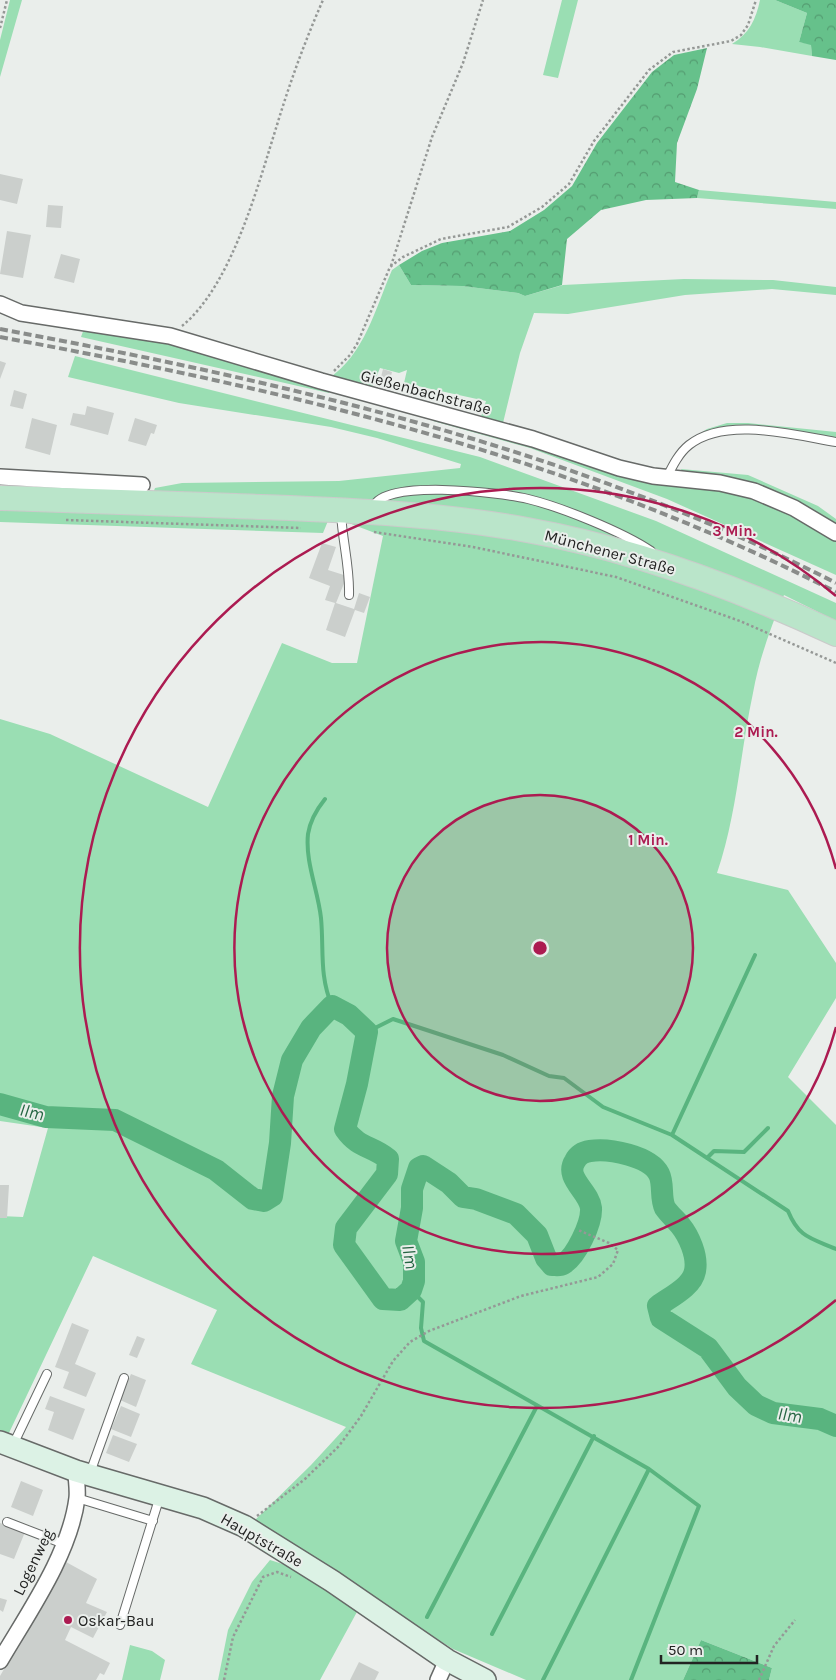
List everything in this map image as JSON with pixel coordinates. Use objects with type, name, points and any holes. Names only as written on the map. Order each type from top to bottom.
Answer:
[{"type":"main road","name":"Münchener Straße","points":[[0,498],[341,510],[373,522],[458,519],[528,530],[652,562],[772,606],[836,634]]},
{"type":"street","name":"Gießenbachstraße","points":[[0,304],[21,312],[170,336],[321,381],[533,439],[619,468],[653,476],[720,483],[754,491],[794,508],[836,533]]},
{"type":"street","points":[[0,477],[142,485]]},
{"type":"street","name":"Hauptstraße","points":[[6,1445],[83,1473],[161,1494],[203,1508],[244,1526],[332,1581],[447,1660],[485,1680]]},
{"type":"street","name":"Logenweg","points":[[0,1661],[4,1644],[42,1589],[64,1544],[83,1473]]},
{"type":"street","points":[[438,1680],[447,1660]]},
{"type":"lane","points":[[667,477],[676,460],[690,443],[709,434],[729,429],[789,434],[836,442]]},
{"type":"lane","points":[[373,522],[374,504],[378,499],[400,492],[454,490],[502,493],[529,499],[598,525],[649,550],[654,555],[652,562]]},
{"type":"lane","points":[[341,510],[342,537],[350,571],[349,595]]},
{"type":"lane","points":[[6,1445],[48,1374]]},
{"type":"lane","points":[[83,1473],[124,1378]]},
{"type":"lane","points":[[120,1626],[161,1494]]},
{"type":"lane","points":[[77,1498],[153,1521]]},
{"type":"lane","points":[[7,1522],[64,1544]]},
{"type":"path","points":[[0,28],[7,0]]},
{"type":"path","points":[[170,336],[192,318],[208,296],[232,252],[261,179],[294,73],[323,0]]},
{"type":"path","points":[[321,381],[338,368],[357,344],[390,267],[432,138],[463,63],[483,0]]},
{"type":"path","points":[[390,267],[404,257],[441,239],[508,228],[542,207],[569,184],[594,141],[649,70],[672,52],[731,41],[741,35],[748,25],[756,0]]},
{"type":"path","points":[[65,520],[305,528]]},
{"type":"path","points":[[373,522],[473,547],[616,577],[740,621],[836,663]]},
{"type":"path","points":[[244,1526],[305,1479],[340,1446],[393,1360],[410,1342],[429,1331],[521,1296],[598,1277],[613,1264],[618,1250],[609,1243],[578,1230]]},
{"type":"path","points":[[224,1680],[233,1637],[263,1578],[278,1572],[294,1578]]},
{"type":"path","points":[[759,1680],[774,1646],[795,1620]]},
{"type":"green space","points":[[10,0],[22,0],[0,77],[0,40]]},
{"type":"green space","points":[[562,0],[578,0],[558,78],[543,75]]},
{"type":"green space","points":[[760,0],[775,0],[807,13],[799,42],[811,44],[812,56],[732,44],[743,36],[751,25]]},
{"type":"green space","points":[[775,0],[836,0],[836,60],[812,56],[811,45],[799,42],[807,13]]},
{"type":"green space","points":[[707,48],[697,89],[677,143],[675,182],[699,190],[697,198],[646,200],[601,210],[567,239],[562,285],[525,296],[518,293],[462,286],[411,285],[399,265],[422,251],[442,243],[510,231],[544,210],[572,186],[597,143],[652,72],[674,55]]},
{"type":"green space","points":[[699,190],[836,202],[836,209],[697,198]]},
{"type":"green space","points":[[399,265],[411,285],[462,286],[518,293],[525,296],[563,285],[684,279],[773,280],[836,287],[836,295],[772,289],[685,295],[568,314],[534,313],[520,353],[502,427],[480,420],[486,401],[404,383],[407,370],[399,373],[380,368],[371,390],[328,379],[341,369],[360,344],[368,330],[392,270]]},
{"type":"green space","points":[[85,326],[175,341],[330,389],[329,393],[81,337]]},
{"type":"green space","points":[[75,356],[480,457],[656,521],[836,603],[836,621],[784,595],[766,643],[756,680],[734,806],[717,873],[788,890],[836,963],[836,998],[788,1077],[836,1125],[836,1680],[769,1680],[772,1668],[701,1640],[683,1680],[526,1680],[453,1649],[252,1523],[311,1465],[346,1427],[191,1364],[217,1310],[93,1256],[8,1435],[0,1432],[0,1216],[23,1217],[48,1128],[0,1121],[0,719],[50,734],[208,807],[282,643],[332,663],[357,663],[383,536],[330,516],[323,533],[0,522],[0,485],[153,493],[155,488],[182,483],[339,481],[460,468],[461,464],[377,438],[331,427],[179,403],[68,377]]},
{"type":"green space","points":[[435,416],[752,496],[792,513],[836,539],[836,575],[667,499],[530,448],[433,421]]},
{"type":"green space","points":[[727,423],[748,423],[836,432],[836,439],[729,427],[708,431],[688,441],[707,429]]},
{"type":"green space","points":[[681,469],[748,475],[818,506],[836,519],[836,528],[797,504],[684,474]]},
{"type":"green space","points":[[270,1560],[292,1567],[358,1610],[320,1680],[218,1680],[228,1630],[252,1582]]},
{"type":"green space","points":[[701,1640],[772,1668],[769,1680],[683,1680]]},
{"type":"green space","points":[[130,1645],[152,1651],[165,1660],[160,1680],[122,1680]]},
{"type":"building","points":[[0,174],[23,179],[17,204],[0,200]]},
{"type":"building","points":[[48,205],[63,206],[61,228],[46,227]]},
{"type":"building","points":[[7,231],[31,235],[23,278],[0,274]]},
{"type":"building","points":[[61,254],[80,259],[74,283],[54,278]]},
{"type":"building","points":[[0,361],[6,363],[0,379]]},
{"type":"building","points":[[383,369],[392,372],[389,383],[380,381]]},
{"type":"building","points":[[14,390],[27,394],[23,409],[10,406]]},
{"type":"building","points":[[87,406],[114,413],[108,435],[70,425],[73,413],[85,415]]},
{"type":"building","points":[[32,418],[57,425],[50,455],[25,448]]},
{"type":"building","points":[[135,418],[157,425],[154,434],[151,433],[146,446],[128,441]]},
{"type":"building","points":[[322,543],[336,547],[328,570],[347,576],[336,603],[354,609],[359,593],[370,597],[364,613],[355,610],[345,637],[326,630],[335,603],[325,600],[330,586],[309,578]]},
{"type":"building","points":[[0,1185],[9,1185],[7,1218],[0,1218]]},
{"type":"building","points":[[72,1323],[89,1330],[75,1364],[96,1373],[86,1397],[63,1388],[69,1372],[55,1367]]},
{"type":"building","points":[[137,1336],[145,1339],[137,1358],[129,1355]]},
{"type":"building","points":[[131,1374],[146,1380],[136,1407],[120,1400]]},
{"type":"building","points":[[50,1396],[85,1409],[73,1440],[48,1430],[54,1412],[45,1409]]},
{"type":"building","points":[[121,1406],[140,1414],[131,1437],[111,1429]]},
{"type":"building","points":[[113,1435],[137,1444],[129,1462],[106,1453]]},
{"type":"building","points":[[21,1481],[43,1490],[33,1516],[11,1507]]},
{"type":"building","points":[[0,1523],[25,1532],[14,1559],[0,1554]]},
{"type":"building","name":"Oskar-Bau","points":[[66,1562],[97,1579],[86,1603],[107,1612],[93,1638],[71,1627],[65,1640],[110,1663],[104,1675],[100,1673],[96,1680],[0,1680],[0,1676]]},
{"type":"building","points":[[0,1598],[7,1600],[3,1612],[0,1610]]},
{"type":"building","points":[[359,1662],[379,1672],[375,1680],[350,1680]]},
{"type":"waterway","points":[[325,799],[310,824],[308,855],[321,918],[325,984],[332,1006]]},
{"type":"waterway","points":[[672,1135],[755,955]]},
{"type":"waterway","name":"Ilm","points":[[0,1104],[46,1117],[115,1120],[216,1170],[253,1199],[264,1201],[272,1196],[280,1143],[283,1096],[292,1060],[311,1028],[332,1006],[349,1015],[367,1032],[357,1084],[345,1129],[360,1144],[388,1159],[387,1174],[346,1228],[344,1245],[383,1299],[400,1300],[411,1290],[414,1281],[414,1262],[406,1241],[412,1208],[412,1189],[419,1168],[423,1166],[449,1183],[463,1197],[476,1199],[516,1214],[537,1235],[546,1258],[552,1265],[559,1265],[568,1260],[578,1247],[591,1214],[589,1202],[573,1173],[572,1167],[576,1159],[581,1154],[590,1151],[618,1152],[647,1162],[659,1174],[665,1208],[680,1225],[694,1253],[696,1265],[693,1277],[685,1287],[658,1306],[661,1318],[708,1348],[737,1387],[756,1405],[773,1413],[820,1419],[836,1426]]},
{"type":"waterway","points":[[367,1032],[393,1019],[503,1055],[549,1076],[564,1078],[603,1107],[672,1135],[788,1211],[801,1232],[836,1249]]},
{"type":"waterway","points":[[707,1158],[714,1151],[744,1152],[768,1128]]},
{"type":"waterway","points":[[411,1290],[423,1302],[421,1328],[424,1341],[649,1469],[699,1506],[631,1680]]},
{"type":"waterway","points":[[427,1617],[537,1406]]},
{"type":"waterway","points":[[492,1634],[594,1436]]},
{"type":"waterway","points":[[543,1680],[649,1469]]},
{"type":"railway","points":[[0,329],[216,372],[428,426],[532,458],[635,494],[736,536],[836,583]]},
{"type":"railway","points":[[0,337],[216,380],[428,434],[532,466],[634,502],[736,544],[836,592]]},
{"type":"place","name":"Oskar-Bau","points":[[68,1620]]}]
